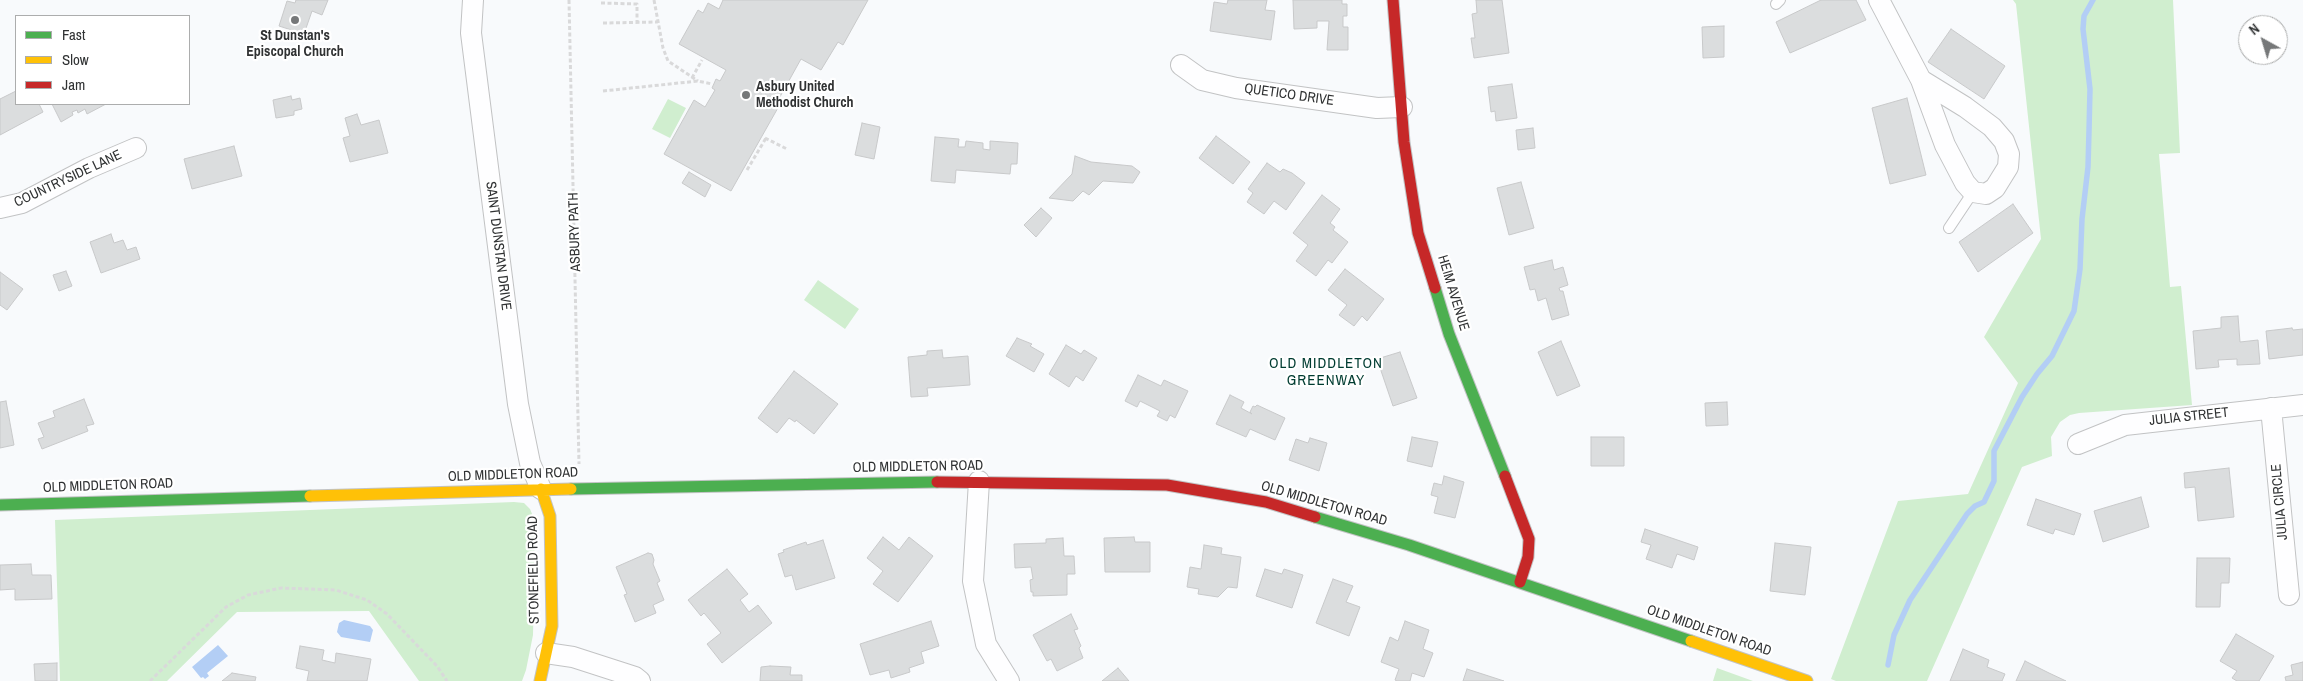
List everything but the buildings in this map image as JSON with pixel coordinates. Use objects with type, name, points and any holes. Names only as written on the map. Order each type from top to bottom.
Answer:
[{"type":"street","name":"SAINT DUNSTAN DRIVE","points":[[473,0],[471,33],[518,404],[530,463],[541,489]]},
{"type":"street","name":"HEIM AVENUE","points":[[1393,0],[1404,142],[1418,233],[1449,334],[1529,539],[1528,557],[1520,582]]},
{"type":"street","points":[[1879,0],[1920,80],[1945,145],[1965,183],[1973,192],[1986,194],[1995,188],[2004,177],[2008,167],[2009,154],[2004,141],[1992,127],[1972,112],[1920,80]]},
{"type":"street","name":"QUETICO DRIVE","points":[[1181,65],[1202,80],[1236,88],[1377,108],[1402,107]]},
{"type":"street","name":"COUNTRYSIDE LANE","points":[[0,208],[22,203],[89,168],[136,148]]},
{"type":"street","name":"JULIA STREET","points":[[2078,444],[2125,425],[2303,405]]},
{"type":"street","name":"JULIA CIRCLE","points":[[2271,408],[2289,596]]},
{"type":"street","name":"OLD MIDDLETON ROAD","points":[[0,505],[541,489],[979,481],[1167,484],[1266,502],[1520,582],[1807,681]]},
{"type":"street","points":[[979,481],[973,581],[986,644],[995,662],[1009,681]]},
{"type":"street","name":"STONEFIELD ROAD","points":[[540,681],[552,626],[550,516],[541,489]]},
{"type":"street","points":[[546,652],[573,657],[635,677],[640,681]]},
{"type":"lane","points":[[1949,228],[1973,192]]},
{"type":"path","name":"ASBURY PATH","points":[[569,0],[580,464]]},
{"type":"path","points":[[654,0],[662,48],[668,61],[692,78],[712,84]]},
{"type":"path","points":[[602,3],[637,4],[637,23]]},
{"type":"path","points":[[603,23],[658,22]]},
{"type":"path","points":[[692,78],[702,60]]},
{"type":"path","points":[[603,91],[698,81]]},
{"type":"path","points":[[747,170],[765,138],[786,149]]},
{"type":"path","points":[[150,681],[226,607],[248,595],[281,588],[336,590],[367,600],[387,614],[437,666],[447,681]]},
{"type":"green space","points":[[2013,0],[2173,0],[2180,153],[2159,154],[2170,287],[2181,286],[2192,405],[2079,413],[2070,415],[2060,422],[2051,437],[2052,456],[2022,467],[1927,681],[1836,681],[1831,679],[1898,501],[1968,494],[2018,383],[1984,337],[2041,239],[2016,4]]},
{"type":"green space","points":[[668,99],[686,108],[670,138],[652,129]]},
{"type":"green space","points":[[818,280],[859,309],[845,329],[804,300]]},
{"type":"green space","points":[[524,503],[530,509],[535,521],[533,635],[522,681],[419,681],[369,611],[237,612],[167,681],[60,681],[55,520]]},
{"type":"green space","points":[[1717,668],[1753,681],[1713,681]]},
{"type":"water","points":[[344,620],[370,626],[373,630],[370,642],[341,637],[337,632],[339,623]]},
{"type":"water","points":[[218,645],[228,656],[207,673],[209,676],[205,679],[201,678],[192,667]]},
{"type":"waterway","points":[[1888,665],[1894,635],[1910,600],[1967,514],[1975,506],[1984,502],[1994,481],[1994,451],[2022,397],[2052,356],[2074,311],[2080,269],[2082,219],[2088,167],[2090,89],[2083,29],[2084,16],[2093,0]]},
{"type":"traffic: fast","points":[[1435,288],[1449,334],[1505,476]]},
{"type":"traffic: fast","points":[[571,489],[937,482]]},
{"type":"traffic: fast","points":[[0,505],[310,496]]},
{"type":"traffic: fast","points":[[1315,517],[1409,545],[1691,641]]},
{"type":"traffic: slow","points":[[540,681],[552,626],[550,516],[541,489]]},
{"type":"traffic: slow","points":[[310,496],[571,489]]},
{"type":"traffic: slow","points":[[1691,641],[1807,681]]},
{"type":"traffic: jam","points":[[1393,0],[1404,142],[1418,233],[1435,288]]},
{"type":"traffic: jam","points":[[1505,476],[1529,539],[1528,557],[1520,582]]},
{"type":"traffic: jam","points":[[937,482],[1167,485],[1266,502],[1315,517]]},
{"type":"place","name":"St Dunstan's Episcopal Church","points":[[295,20]]},
{"type":"place","name":"Asbury United Methodist Church","points":[[746,95]]},
{"type":"district","name":"OLD MIDDLETON GREENWAY","points":[[1326,372]]}]
